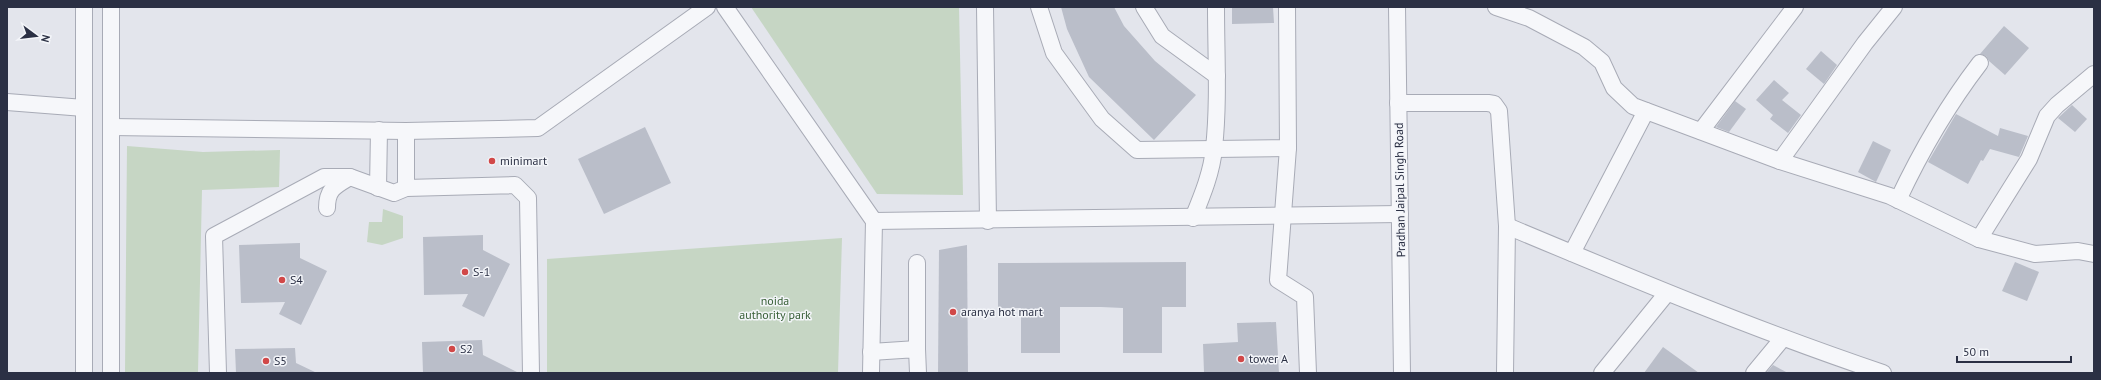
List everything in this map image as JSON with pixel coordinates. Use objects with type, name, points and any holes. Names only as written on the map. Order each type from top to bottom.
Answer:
[{"type":"street","points":[[84,7],[84,373]]},
{"type":"street","points":[[111,7],[111,373]]},
{"type":"street","points":[[111,127],[379,130],[538,128],[707,7]]},
{"type":"street","points":[[725,7],[874,221],[871,373]]},
{"type":"street","points":[[985,7],[988,221]]},
{"type":"street","points":[[1039,7],[1054,53],[1102,119],[1137,150],[1288,148]]},
{"type":"street","points":[[1144,7],[1162,36],[1217,76]]},
{"type":"street","points":[[1193,218],[1208,179],[1214,149],[1217,76],[1216,7]]},
{"type":"street","points":[[1287,7],[1288,148],[1281,217],[1278,280],[1305,297],[1308,373]]},
{"type":"street","name":"Pradhan Jaipal Singh Road","points":[[1397,7],[1402,373]]},
{"type":"street","points":[[1496,7],[1529,18],[1584,47],[1602,62],[1614,88],[1632,106],[1780,161],[1898,200],[1979,239],[2035,254],[2078,251],[2094,254]]},
{"type":"street","points":[[1701,131],[1795,7]]},
{"type":"street","points":[[1780,161],[1865,43],[1894,7]]},
{"type":"street","points":[[1898,200],[1928,140],[1961,87],[1980,63]]},
{"type":"street","points":[[1979,239],[2029,158],[2039,131],[2047,116],[2057,105],[2094,74]]},
{"type":"street","points":[[7,102],[84,108]]},
{"type":"street","points":[[1398,103],[1488,103],[1497,107],[1500,111],[1507,226],[1505,373]]},
{"type":"street","points":[[1572,253],[1646,111]]},
{"type":"street","points":[[378,188],[379,130]]},
{"type":"street","points":[[406,130],[406,188]]},
{"type":"street","points":[[218,373],[214,236],[324,177],[350,177],[394,193],[406,188],[515,185],[528,198],[531,373]]},
{"type":"street","points":[[327,208],[327,197],[334,186],[350,177]]},
{"type":"street","points":[[874,221],[988,221],[1400,214]]},
{"type":"street","points":[[1507,226],[1667,293],[1862,370],[1883,373]]},
{"type":"street","points":[[917,263],[918,373]]},
{"type":"street","points":[[1602,373],[1667,293]]},
{"type":"street","points":[[1754,373],[1783,338]]},
{"type":"street","points":[[871,352],[917,349]]},
{"type":"green space","points":[[751,7],[959,7],[963,195],[877,194]]},
{"type":"green space","points":[[127,146],[203,152],[280,150],[279,187],[202,190],[198,373],[125,373]]},
{"type":"green space","points":[[383,209],[403,216],[403,238],[382,245],[367,242],[369,222],[382,222]]},
{"type":"green space","name":"noida authority park","points":[[842,238],[838,373],[547,373],[547,259]]},
{"type":"building","points":[[1061,7],[1114,7],[1124,26],[1155,61],[1196,95],[1154,140],[1089,77],[1067,29]]},
{"type":"building","points":[[1232,7],[1273,7],[1274,23],[1232,24]]},
{"type":"building","points":[[2004,26],[2029,48],[2005,75],[1989,61],[1986,56],[1980,54]]},
{"type":"building","points":[[1821,51],[1837,65],[1824,84],[1806,69]]},
{"type":"building","points":[[1774,80],[1789,93],[1782,100],[1801,115],[1788,133],[1770,119],[1773,115],[1756,100]]},
{"type":"building","points":[[1735,101],[1746,109],[1729,132],[1716,127]]},
{"type":"building","points":[[2072,105],[2087,119],[2075,132],[2058,118]]},
{"type":"building","points":[[1956,114],[1998,136],[2000,128],[2028,136],[2019,157],[1990,149],[1983,161],[1981,160],[1968,184],[1928,162]]},
{"type":"building","points":[[645,127],[671,183],[604,214],[578,159]]},
{"type":"building","points":[[1873,141],[1891,150],[1876,182],[1858,172]]},
{"type":"building","name":"S-1","points":[[483,235],[483,250],[510,264],[484,317],[462,306],[468,294],[424,295],[423,237]]},
{"type":"building","name":"S4","points":[[300,243],[300,258],[327,271],[301,325],[279,314],[285,302],[241,303],[239,245]]},
{"type":"building","name":"aranya hot mart","points":[[967,245],[968,373],[938,373],[939,250]]},
{"type":"building","points":[[1186,262],[1186,307],[1162,307],[1162,353],[1123,353],[1123,308],[1060,307],[1060,353],[1021,353],[1021,308],[998,308],[998,263]]},
{"type":"building","points":[[2015,262],[2039,272],[2027,301],[2002,291]]},
{"type":"building","name":"tower A","points":[[1276,322],[1279,373],[1204,373],[1203,344],[1238,342],[1237,323]]},
{"type":"building","name":"S2","points":[[482,340],[483,355],[519,373],[423,373],[422,342]]},
{"type":"building","points":[[1663,347],[1699,373],[1644,373]]},
{"type":"building","name":"S5","points":[[295,348],[296,363],[317,373],[236,373],[235,349]]},
{"type":"building","points":[[1773,365],[1788,373],[1766,373]]},
{"type":"place","name":"minimart","points":[[492,161]]},
{"type":"place","name":"S-1","points":[[465,272]]},
{"type":"place","name":"S4","points":[[282,280]]},
{"type":"place","name":"aranya hot mart","points":[[953,312]]},
{"type":"place","name":"S2","points":[[452,349]]},
{"type":"place","name":"tower A","points":[[1241,359]]},
{"type":"place","name":"S5","points":[[266,361]]}]
